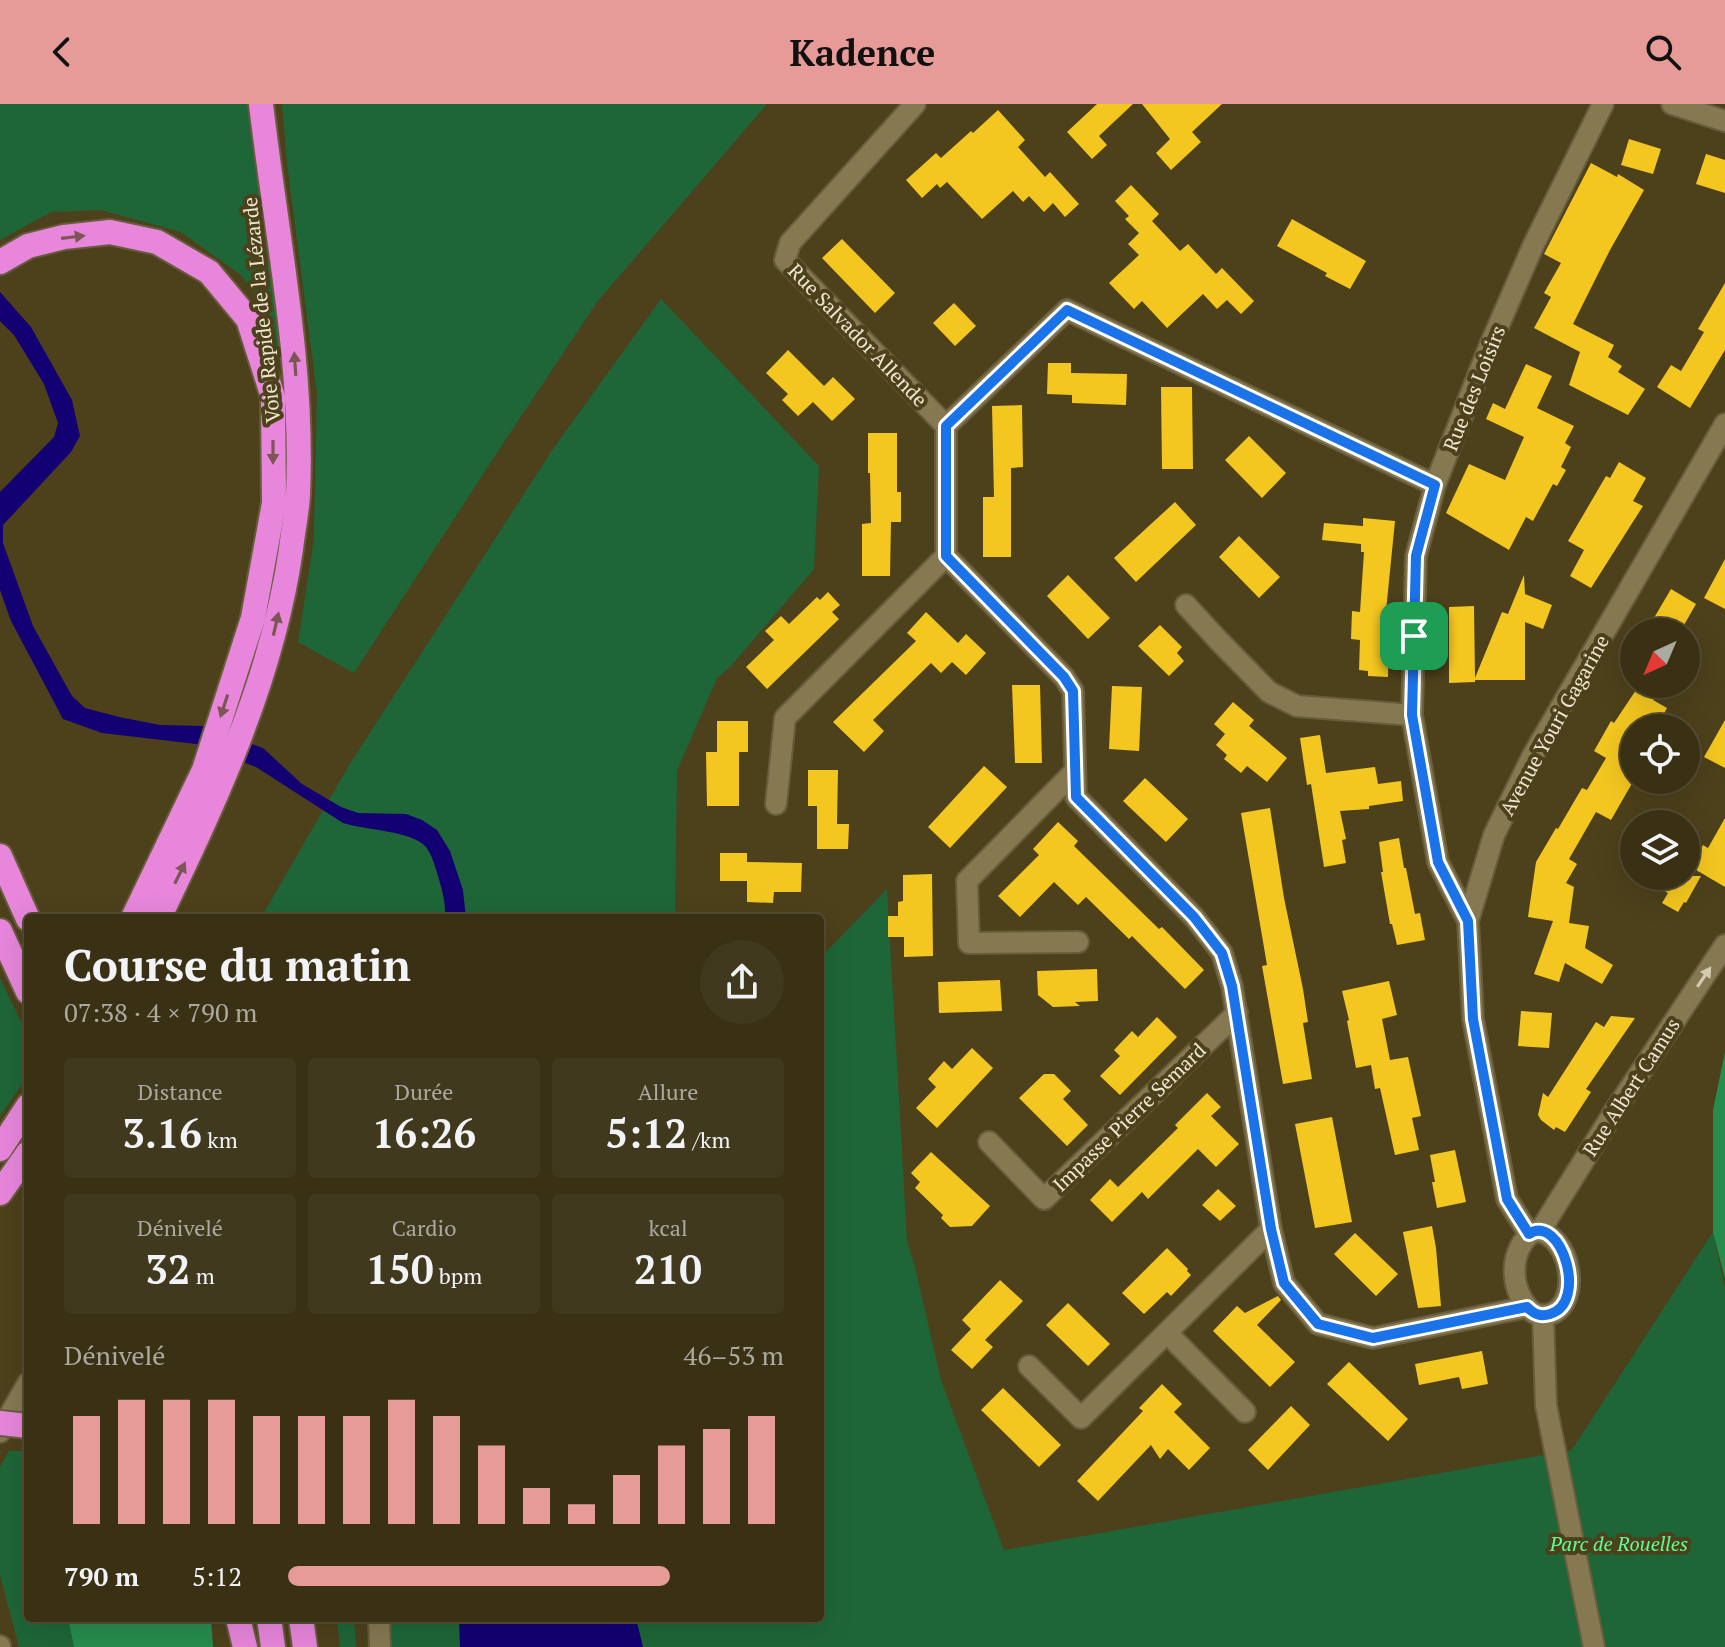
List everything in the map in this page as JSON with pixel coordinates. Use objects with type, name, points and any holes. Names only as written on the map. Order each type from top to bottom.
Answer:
[{"type":"highway","name":"Voie Rapide de la Lézarde","points":[[161,914],[239,743],[266,665],[286,581],[298,498],[299,427],[294,342],[261,104]]},
{"type":"highway","name":"Voie Rapide de la Lézarde","points":[[0,262],[28,246],[64,237],[110,232],[157,242],[209,272],[248,319],[273,397],[274,503],[253,618],[204,770],[135,914]]},
{"type":"highway","points":[[0,856],[26,914]]},
{"type":"highway","points":[[0,931],[24,983]]},
{"type":"highway","points":[[0,1149],[24,1112]]},
{"type":"highway","points":[[0,1193],[24,1159]]},
{"type":"highway","points":[[0,1423],[24,1426]]},
{"type":"highway","points":[[239,1622],[245,1647]]},
{"type":"highway","points":[[270,1622],[273,1647]]},
{"type":"highway","points":[[302,1622],[305,1647]]},
{"type":"street","name":"Rue Salvador Allende","points":[[915,104],[790,243],[785,260],[946,426]]},
{"type":"street","name":"Rue des Loisirs","points":[[1468,921],[1438,862],[1412,715],[1416,556],[1435,485],[1490,345],[1533,246],[1603,104]]},
{"type":"street","points":[[1672,104],[1725,121]]},
{"type":"street","points":[[1435,485],[1067,310],[946,426],[946,556],[1064,677],[1073,691],[1076,797],[1194,917],[1222,953],[1232,986],[1271,1229],[1284,1283],[1318,1324],[1373,1338],[1535,1311],[1556,1312],[1569,1291],[1569,1275],[1565,1257],[1555,1239],[1548,1233],[1534,1232],[1516,1254],[1517,1288],[1535,1311],[1546,1405],[1594,1647]]},
{"type":"street","name":"Avenue Youri Gagarine","points":[[1534,1232],[1507,1199],[1473,1019],[1468,921],[1494,835],[1532,757],[1725,424]]},
{"type":"street","points":[[776,804],[785,718],[946,556]]},
{"type":"street","points":[[1186,605],[1269,692],[1297,706],[1412,715]]},
{"type":"street","points":[[1075,771],[967,881],[969,943],[1078,942]]},
{"type":"street","name":"Rue Albert Camus","points":[[1534,1232],[1725,945]]},
{"type":"street","name":"Impasse Pierre Semard","points":[[989,1142],[1044,1199],[1237,1013]]},
{"type":"street","points":[[1029,1366],[1081,1418],[1271,1229]]},
{"type":"street","points":[[1167,1333],[1245,1412]]},
{"type":"street","points":[[0,1432],[24,1390]]},
{"type":"street","points":[[379,1622],[380,1647]]},
{"type":"green space","points":[[0,104],[249,104],[283,364],[262,306],[241,275],[181,232],[101,210],[51,212],[0,240]]},
{"type":"green space","points":[[282,104],[767,104],[597,302],[354,673],[298,642],[314,539],[317,393]]},
{"type":"green space","points":[[661,299],[819,466],[814,569],[717,678],[677,771],[677,914],[263,914],[348,767],[553,449]]},
{"type":"green space","name":"Parc de Rouelles","points":[[887,889],[907,1241],[941,1380],[1004,1550],[1572,1450],[1713,1232],[1725,1289],[1725,1647],[392,1647],[390,1622],[824,1622],[824,954]]},
{"type":"green space","points":[[0,978],[24,1028],[24,1082],[0,1116]]},
{"type":"green space","points":[[1725,1052],[1725,1279],[1713,1232],[1713,1110]]},
{"type":"green space","points":[[9,1451],[24,1451],[24,1622],[69,1622],[74,1647],[19,1647],[0,1575],[0,1467]]},
{"type":"green space","points":[[69,1622],[211,1622],[213,1647],[74,1647]]},
{"type":"green space","points":[[337,1622],[354,1622],[356,1647],[340,1647]]},
{"type":"shaded area","points":[[0,292],[31,327],[72,400],[80,436],[71,452],[3,525],[3,543],[33,626],[72,696],[85,708],[119,717],[160,725],[204,726],[263,748],[302,784],[341,807],[358,813],[406,814],[422,820],[437,830],[450,851],[463,890],[466,914],[445,914],[443,897],[428,850],[411,837],[343,823],[256,767],[196,744],[102,733],[63,719],[11,621],[0,590],[0,492],[54,437],[58,423],[44,384],[14,335],[0,321]]},
{"type":"shaded area","points":[[459,1622],[637,1622],[643,1647],[460,1647]]},
{"type":"building","points":[[1097,104],[1133,104],[1099,136],[1107,145],[1092,159],[1067,132]]},
{"type":"building","points":[[1142,104],[1222,104],[1192,132],[1201,142],[1171,170],[1156,153],[1170,139]]},
{"type":"building","points":[[998,110],[1025,140],[1018,147],[1045,177],[1050,172],[1079,204],[1065,217],[1053,203],[1044,212],[1029,196],[1023,202],[1013,191],[982,219],[947,182],[940,188],[937,184],[922,198],[906,180],[936,153],[941,158]]},
{"type":"building","points":[[1629,139],[1661,149],[1653,174],[1621,165]]},
{"type":"building","points":[[1706,154],[1725,160],[1725,193],[1696,184]]},
{"type":"building","points":[[1591,163],[1617,177],[1618,174],[1644,190],[1573,324],[1614,345],[1608,357],[1622,366],[1618,372],[1645,389],[1628,415],[1569,385],[1580,352],[1534,328],[1551,297],[1544,293],[1561,263],[1544,254]]},
{"type":"building","points":[[1131,185],[1159,214],[1152,221],[1180,251],[1188,244],[1216,274],[1222,268],[1254,301],[1241,314],[1227,300],[1217,309],[1203,294],[1167,328],[1142,301],[1134,309],[1109,283],[1139,255],[1128,244],[1139,233],[1125,219],[1129,216],[1115,201]]},
{"type":"building","points":[[1292,219],[1366,261],[1350,289],[1277,246]]},
{"type":"building","points":[[842,239],[895,293],[875,313],[822,258]]},
{"type":"building","points":[[1725,283],[1725,350],[1690,408],[1657,387],[1671,365],[1681,371],[1704,332],[1698,329]]},
{"type":"building","points":[[954,303],[976,326],[955,346],[933,323]]},
{"type":"building","points":[[788,350],[824,386],[833,377],[855,399],[832,421],[813,402],[798,416],[782,400],[788,394],[766,373]]},
{"type":"building","points":[[1048,363],[1071,363],[1071,373],[1127,374],[1126,405],[1072,403],[1072,395],[1047,394]]},
{"type":"building","points":[[1526,364],[1552,376],[1537,408],[1574,426],[1565,443],[1571,447],[1561,467],[1566,470],[1557,486],[1553,484],[1533,521],[1526,517],[1509,550],[1446,513],[1469,464],[1505,480],[1524,437],[1486,419],[1493,403],[1505,409]]},
{"type":"building","points":[[1161,387],[1192,387],[1193,469],[1162,469]]},
{"type":"building","points":[[1022,405],[1023,467],[1011,468],[1011,557],[983,557],[983,497],[994,497],[992,406]]},
{"type":"building","points":[[868,433],[897,433],[897,492],[901,492],[901,522],[891,522],[890,576],[862,576],[862,524],[871,523]]},
{"type":"building","points":[[1249,436],[1286,473],[1262,498],[1225,460]]},
{"type":"building","points":[[1619,462],[1646,478],[1633,501],[1643,506],[1591,588],[1570,576],[1584,550],[1568,541],[1606,476],[1610,478]]},
{"type":"building","points":[[1175,502],[1196,525],[1136,582],[1114,558]]},
{"type":"building","points":[[1363,518],[1395,521],[1385,621],[1389,621],[1388,677],[1368,676],[1368,671],[1359,670],[1360,640],[1351,639],[1352,611],[1360,612],[1364,552],[1361,552],[1361,544],[1322,540],[1324,523],[1363,526]]},
{"type":"building","points":[[1239,536],[1280,577],[1259,598],[1219,557]]},
{"type":"building","points":[[1725,559],[1725,609],[1704,598]]},
{"type":"building","points":[[1068,575],[1110,618],[1088,639],[1047,596]]},
{"type":"building","points":[[1524,575],[1525,594],[1552,605],[1543,629],[1525,622],[1525,680],[1449,683],[1449,607],[1474,606],[1475,678],[1502,612],[1508,614]]},
{"type":"building","points":[[1671,589],[1696,604],[1688,618],[1654,618]]},
{"type":"building","points":[[828,592],[840,605],[832,612],[839,619],[767,689],[746,667],[774,640],[765,631],[781,616],[789,624],[817,597],[820,600]]},
{"type":"building","points":[[926,612],[958,643],[966,634],[986,653],[966,675],[952,662],[941,673],[931,663],[873,720],[884,731],[864,752],[833,722],[916,641],[907,633]]},
{"type":"building","points":[[1160,625],[1182,647],[1177,653],[1184,661],[1169,676],[1138,646]]},
{"type":"building","points":[[1012,685],[1040,685],[1042,763],[1015,763]]},
{"type":"building","points":[[1112,686],[1142,687],[1139,751],[1109,749]]},
{"type":"building","points":[[1631,698],[1654,698],[1667,708],[1664,714],[1620,714]]},
{"type":"building","points":[[1233,702],[1254,720],[1249,726],[1287,758],[1267,782],[1247,766],[1241,773],[1224,759],[1227,755],[1216,745],[1225,734],[1214,724]]},
{"type":"building","points":[[1620,714],[1620,794],[1626,794],[1611,820],[1596,812],[1569,859],[1577,864],[1566,883],[1574,887],[1569,923],[1589,926],[1585,948],[1613,965],[1602,984],[1565,963],[1559,982],[1534,974],[1553,921],[1528,917],[1536,862],[1582,788],[1587,790],[1606,758],[1594,751],[1611,721],[1614,723]]},
{"type":"building","points":[[1725,720],[1725,768],[1704,757]]},
{"type":"building","points":[[717,721],[748,721],[748,752],[739,752],[739,806],[707,806],[706,752],[717,752]]},
{"type":"building","points":[[1320,735],[1326,773],[1375,767],[1378,784],[1401,781],[1403,801],[1369,806],[1369,809],[1340,811],[1346,839],[1342,840],[1346,863],[1324,867],[1311,784],[1307,785],[1300,738]]},
{"type":"building","points":[[984,766],[1007,787],[950,848],[928,827]]},
{"type":"building","points":[[808,770],[838,770],[837,824],[849,824],[848,849],[817,849],[817,806],[808,806]]},
{"type":"building","points":[[1145,778],[1188,819],[1166,842],[1123,801]]},
{"type":"building","points":[[1270,808],[1303,989],[1308,1022],[1303,1023],[1312,1079],[1283,1084],[1262,966],[1267,965],[1241,813]]},
{"type":"building","points":[[1725,818],[1725,887],[1700,872],[1700,850],[1703,845],[1708,848]]},
{"type":"building","points":[[1058,822],[1078,841],[1074,846],[1204,970],[1185,989],[1132,936],[1129,939],[1086,897],[1078,905],[1054,882],[1020,917],[998,896],[1039,855],[1033,849]]},
{"type":"building","points":[[1399,838],[1415,914],[1420,913],[1425,940],[1397,945],[1390,924],[1379,842]]},
{"type":"building","points":[[720,853],[747,853],[747,862],[802,863],[801,892],[774,892],[773,903],[747,902],[747,881],[720,881]]},
{"type":"building","points":[[932,874],[933,956],[904,957],[904,937],[888,937],[888,916],[898,916],[898,902],[903,901],[903,875]]},
{"type":"building","points":[[1663,890],[1693,890],[1678,912],[1662,903],[1668,893]]},
{"type":"building","points":[[1097,969],[1098,1001],[1075,1002],[1080,1006],[1053,1007],[1038,995],[1037,971]]},
{"type":"building","points":[[1000,980],[1002,1011],[939,1013],[938,982]]},
{"type":"building","points":[[1389,981],[1397,1015],[1382,1019],[1390,1060],[1408,1057],[1421,1116],[1412,1118],[1419,1150],[1395,1155],[1380,1088],[1375,1089],[1371,1065],[1356,1068],[1342,991]]},
{"type":"building","points":[[1521,1011],[1552,1013],[1549,1048],[1518,1046]]},
{"type":"building","points":[[1611,1016],[1635,1018],[1586,1089],[1591,1092],[1565,1132],[1556,1127],[1554,1130],[1538,1115],[1543,1093],[1548,1097],[1596,1022],[1604,1027]]},
{"type":"building","points":[[1157,1017],[1177,1037],[1120,1095],[1100,1076],[1120,1056],[1114,1050],[1132,1031],[1138,1037]]},
{"type":"building","points":[[972,1048],[993,1068],[937,1128],[916,1108],[936,1087],[928,1079],[944,1061],[952,1069]]},
{"type":"building","points":[[1044,1074],[1054,1074],[1071,1091],[1063,1099],[1088,1125],[1067,1146],[1019,1098]]},
{"type":"building","points":[[1207,1093],[1221,1107],[1211,1116],[1239,1144],[1216,1167],[1198,1149],[1148,1199],[1142,1192],[1112,1222],[1090,1200],[1110,1179],[1118,1187],[1178,1128],[1175,1125]]},
{"type":"building","points":[[1332,1117],[1352,1222],[1315,1228],[1295,1124]]},
{"type":"building","points":[[1455,1150],[1466,1202],[1437,1208],[1430,1155]]},
{"type":"building","points":[[931,1152],[990,1206],[972,1226],[950,1227],[941,1218],[943,1215],[915,1188],[920,1182],[911,1173]]},
{"type":"building","points":[[1218,1189],[1236,1206],[1220,1221],[1202,1205]]},
{"type":"building","points":[[1432,1226],[1441,1306],[1418,1308],[1403,1232]]},
{"type":"building","points":[[1355,1233],[1398,1274],[1376,1296],[1334,1254]]},
{"type":"building","points":[[1167,1248],[1191,1275],[1171,1296],[1167,1292],[1144,1314],[1122,1293]]},
{"type":"building","points":[[1000,1280],[1023,1301],[985,1340],[993,1347],[972,1369],[951,1350],[971,1329],[962,1320]]},
{"type":"building","points":[[1278,1296],[1281,1300],[1257,1325],[1295,1362],[1270,1387],[1213,1331],[1237,1306],[1245,1313]]},
{"type":"building","points":[[1068,1303],[1110,1344],[1088,1366],[1046,1325]]},
{"type":"building","points":[[1482,1351],[1488,1384],[1462,1389],[1459,1377],[1419,1385],[1415,1364]]},
{"type":"building","points":[[1349,1362],[1408,1419],[1388,1441],[1327,1384]]},
{"type":"building","points":[[1162,1384],[1182,1404],[1174,1412],[1210,1448],[1189,1470],[1168,1449],[1160,1459],[1151,1445],[1098,1501],[1077,1481],[1143,1411],[1139,1408]]},
{"type":"building","points":[[1003,1388],[1061,1445],[1039,1467],[981,1410]]},
{"type":"building","points":[[1291,1406],[1310,1425],[1268,1470],[1248,1450]]},
{"type":"route","points":[[1067,310],[1435,485],[1416,556],[1414,636],[1412,715],[1438,862],[1468,921],[1473,1019],[1507,1199],[1529,1234],[1540,1231],[1555,1239],[1565,1257],[1569,1291],[1556,1312],[1543,1316],[1527,1307],[1373,1338],[1318,1324],[1284,1283],[1271,1229],[1232,986],[1222,953],[1194,917],[1076,797],[1073,691],[1064,677],[946,556],[946,426],[1067,310]]}]
